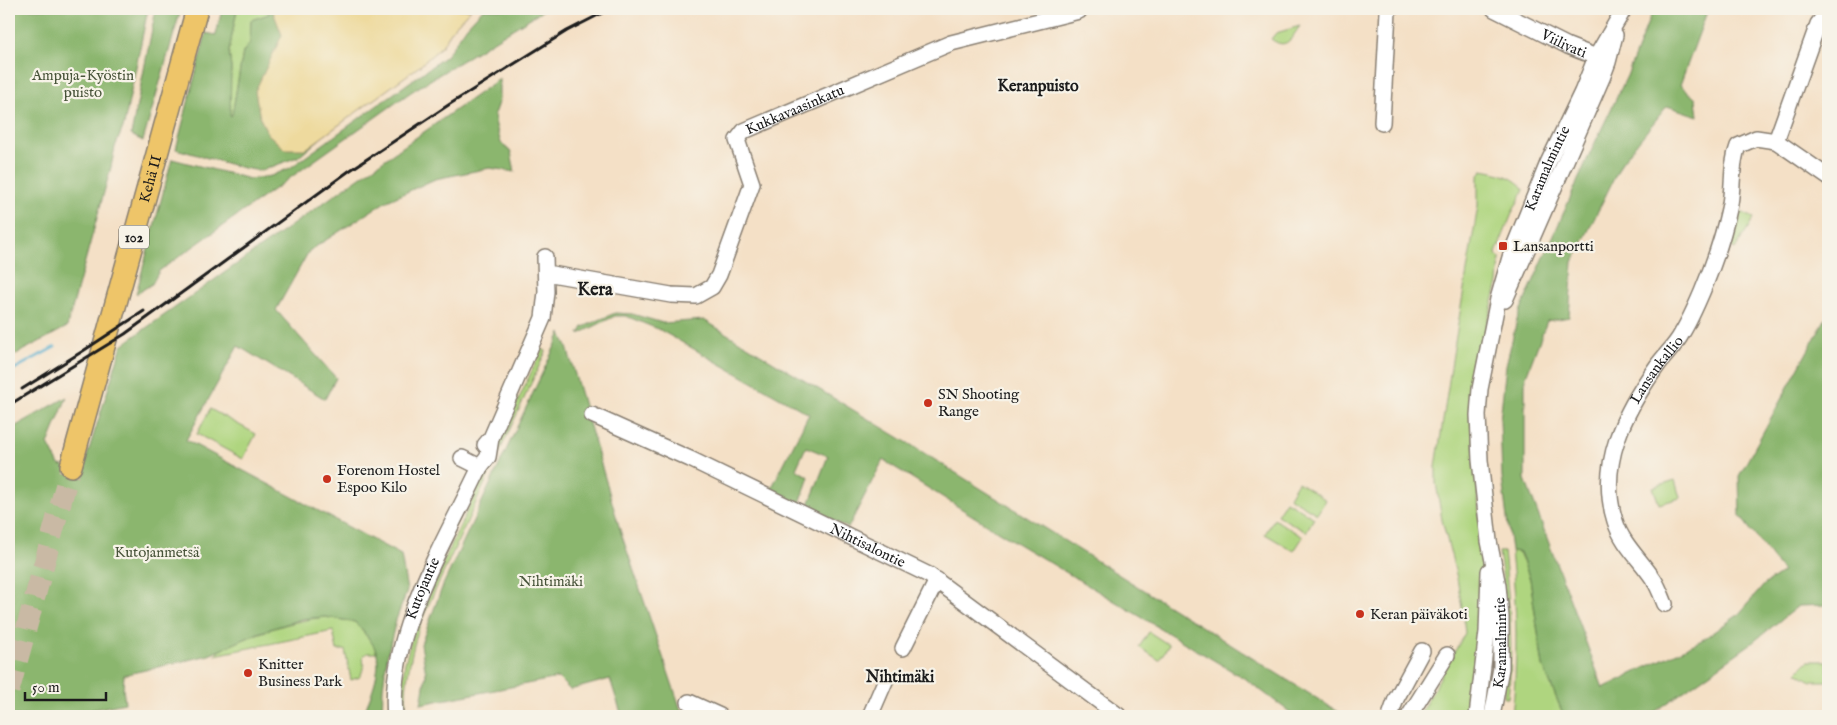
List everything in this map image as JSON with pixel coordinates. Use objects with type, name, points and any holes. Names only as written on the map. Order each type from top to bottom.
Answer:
[{"type":"highway","name":"Kehä II","points":[[71,466],[197,9]]},
{"type":"street","name":"Viilivati","points":[[1494,9],[1568,46],[1602,59]]},
{"type":"street","points":[[1382,123],[1389,10]]},
{"type":"street","name":"Kukkavaasinkatu","points":[[546,273],[671,295],[696,296],[712,287],[719,276],[752,184],[737,140],[744,131],[952,43],[1080,11]]},
{"type":"street","points":[[1828,11],[1818,24],[1776,141],[1828,177]]},
{"type":"street","name":"Karamalmintie","points":[[1492,716],[1501,668],[1501,617],[1498,586],[1489,541],[1480,460],[1478,415],[1480,389],[1494,323],[1523,263],[1621,14]]},
{"type":"street","name":"Lansankallio","points":[[1666,604],[1654,581],[1633,554],[1615,523],[1610,501],[1609,479],[1615,447],[1623,419],[1638,394],[1682,334],[1702,292],[1730,208],[1735,155],[1738,146],[1756,138],[1776,141]]},
{"type":"street","name":"Kutojantie","points":[[395,716],[398,668],[405,632],[443,544],[480,467],[488,458],[491,438],[543,318],[546,273],[545,257]]},
{"type":"street","name":"Nihtisalontie","points":[[592,415],[690,459],[937,580],[1119,716]]},
{"type":"street","points":[[462,458],[480,467]]},
{"type":"street","name":"Karamalmintie","points":[[1476,716],[1487,632],[1489,541]]},
{"type":"street","points":[[903,648],[937,580]]},
{"type":"street","points":[[1390,716],[1396,699],[1422,651]]},
{"type":"street","points":[[1409,716],[1447,654]]},
{"type":"street","points":[[870,716],[886,679]]},
{"type":"street","name":"Karamalmintie","points":[[1472,716],[1479,701]]},
{"type":"street","points":[[689,702],[720,716]]},
{"type":"green space","name":"Ampuja-Kyöstin puisto","points":[[9,9],[148,9],[124,125],[115,147],[67,327],[9,358]]},
{"type":"green space","points":[[156,9],[181,9],[143,141],[131,135]]},
{"type":"green space","points":[[222,9],[237,9],[229,51],[231,68],[230,116],[232,115],[243,52],[250,43],[251,20],[269,14],[267,9],[292,9],[322,137],[300,156],[261,171],[243,168],[176,149],[206,33],[216,35]]},
{"type":"green space","points":[[237,9],[267,9],[269,14],[251,20],[250,43],[243,52],[232,116],[229,116],[231,68],[229,51]]},
{"type":"green space","points":[[483,9],[545,9],[411,92],[159,271],[152,284],[136,294],[172,159],[250,179],[271,176],[290,168],[446,56],[467,26]]},
{"type":"green space","points":[[1653,9],[1708,9],[1680,85],[1696,99],[1698,116],[1667,106],[1622,162],[1573,262],[1569,317],[1547,321],[1525,379],[1525,479],[1603,688],[1702,640],[1738,615],[1765,584],[1783,572],[1740,516],[1739,476],[1828,314],[1828,605],[1798,606],[1752,643],[1649,716],[1564,716],[1543,666],[1530,579],[1520,552],[1511,551],[1502,478],[1500,420],[1506,365],[1518,316],[1590,153],[1627,76]]},
{"type":"green space","points":[[1300,26],[1291,39],[1285,43],[1281,44],[1271,39],[1276,33]]},
{"type":"green space","name":"Kutojanmetsä","points":[[499,79],[499,100],[494,114],[496,126],[501,143],[511,152],[515,172],[490,168],[435,179],[385,202],[309,251],[276,310],[336,378],[325,399],[238,346],[186,440],[401,555],[407,591],[396,620],[387,657],[382,716],[363,716],[377,675],[378,658],[372,643],[355,622],[325,617],[302,619],[258,633],[209,655],[124,675],[125,703],[91,710],[92,716],[9,716],[9,430],[67,397],[48,444],[59,465],[80,470],[86,459],[122,345]]},
{"type":"green space","points":[[1482,170],[1511,178],[1521,185],[1524,190],[1513,211],[1496,253],[1500,258],[1498,283],[1478,357],[1472,416],[1484,579],[1484,612],[1470,708],[1466,716],[1420,716],[1465,633],[1457,578],[1442,520],[1436,483],[1436,467],[1478,206],[1478,177]]},
{"type":"green space","points":[[1737,210],[1754,218],[1735,249],[1729,245]]},
{"type":"green space","points":[[615,313],[632,314],[663,323],[704,320],[908,443],[1345,716],[1295,716],[1247,680],[1010,539],[883,460],[848,528],[808,507],[828,456],[806,447],[796,469],[809,477],[799,506],[770,491],[809,414],[660,330],[626,316],[615,316],[579,334],[583,327]]},
{"type":"green space","name":"Nihtimäki","points":[[561,333],[567,347],[621,533],[681,710],[692,707],[695,716],[622,716],[610,679],[570,690],[558,678],[421,704],[426,674],[421,644],[443,585]]},
{"type":"green space","points":[[542,349],[546,351],[421,621],[409,668],[406,716],[402,716],[402,685],[405,663],[417,619]]},
{"type":"green space","points":[[210,409],[256,434],[243,459],[197,434]]},
{"type":"green space","points":[[1675,480],[1680,498],[1659,504],[1653,487]]},
{"type":"green space","points":[[1298,482],[1326,500],[1317,514],[1289,497]]},
{"type":"green space","points":[[1286,501],[1314,518],[1306,532],[1277,515]]},
{"type":"green space","points":[[1274,519],[1303,537],[1294,551],[1265,534]]},
{"type":"green space","points":[[1511,551],[1519,552],[1530,579],[1543,666],[1564,716],[1512,716],[1516,633]]},
{"type":"green space","points":[[1499,552],[1504,552],[1509,606],[1511,661],[1508,698],[1504,698],[1503,579]]},
{"type":"green space","points":[[325,617],[355,622],[373,644],[377,653],[367,653],[363,656],[364,667],[360,677],[351,680],[345,650],[337,650],[333,631],[215,655],[220,650],[271,629]]},
{"type":"green space","points":[[1149,632],[1169,645],[1159,660],[1139,647]]},
{"type":"green space","points":[[1808,661],[1828,661],[1828,681],[1811,681],[1797,672]]},
{"type":"sand","points":[[272,9],[471,9],[454,27],[442,46],[421,65],[306,149],[285,149],[268,134],[260,118],[255,91],[282,35]]},
{"type":"waterway","points":[[9,372],[55,347]]},
{"type":"tunnel","points":[[9,691],[71,466]]},
{"type":"railway","points":[[9,405],[125,334],[349,171],[450,104],[567,31],[610,9]]},
{"type":"railway","points":[[22,389],[144,311]]},
{"type":"place","name":"Lansanportti","points":[[1503,246]]},
{"type":"place","name":"SN Shooting Range","points":[[928,403]]},
{"type":"place","name":"Forenom Hostel Espoo Kilo","points":[[327,479]]},
{"type":"place","name":"Keran päiväkoti","points":[[1360,614]]},
{"type":"place","name":"Knitter Business Park","points":[[248,673]]},
{"type":"district","name":"Keranpuisto","points":[[1038,85]]},
{"type":"district","name":"Kera","points":[[595,289]]},
{"type":"district","name":"Nihtimäki","points":[[900,676]]}]
